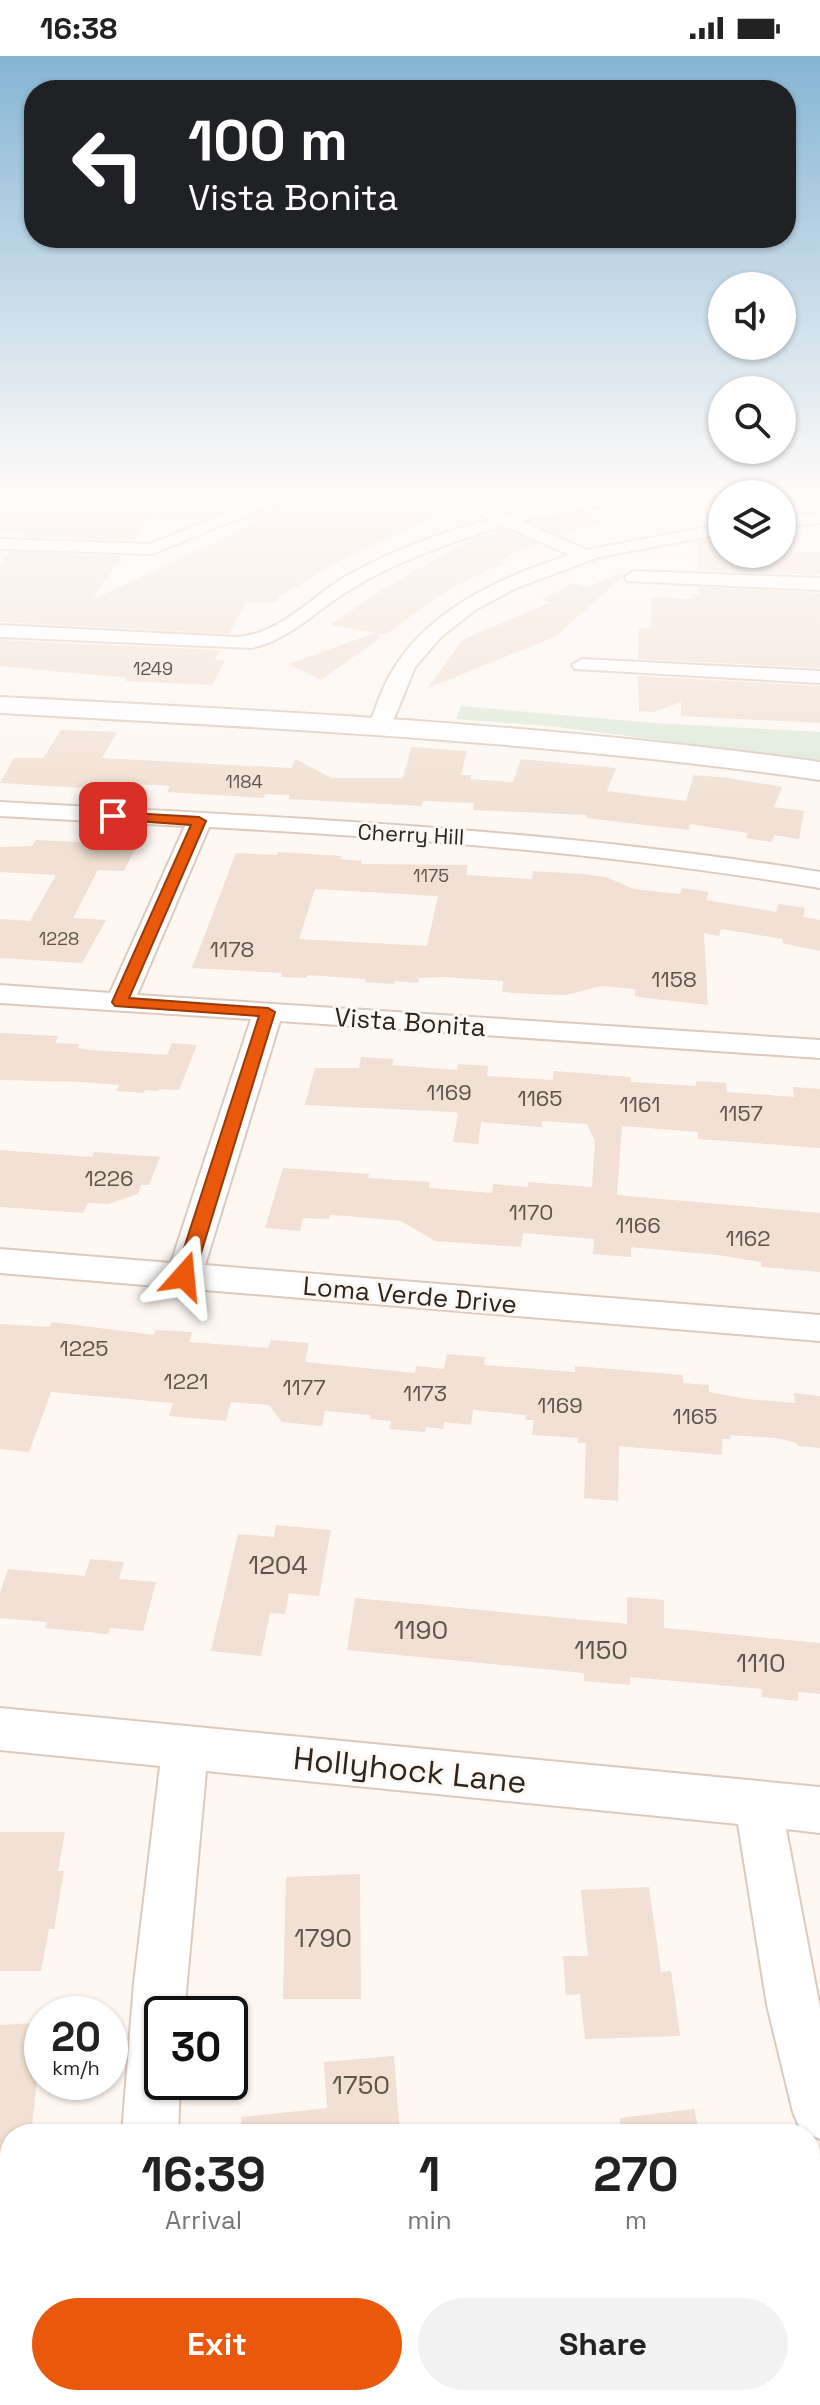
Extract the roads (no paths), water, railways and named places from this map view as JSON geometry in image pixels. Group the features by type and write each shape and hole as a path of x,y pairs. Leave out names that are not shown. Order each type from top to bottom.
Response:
{"main road":[{"path":"0,705 380,726 609,743 820,771"}],"street":[{"path":"0,631 237,643 264,641 282,632 319,603"},
{"path":"380,726 406,665 439,629 481,603"},
{"path":"582,665 820,677"},
{"name":"Cherry Hill","path":"0,809 533,842 657,855 820,880"},
{"path":"120,1002 199,821"},
{"name":"Vista Bonita","path":"0,994 820,1049"},
{"path":"184,1276 268,1012"},
{"name":"Loma Verde Drive","path":"0,1261 820,1328"},
{"name":"Hollyhock Lane","path":"0,1729 820,1810"},
{"path":"151,2124 160,1983 185,1748"},
{"path":"758,1804 793,2005 820,2112"}]}
